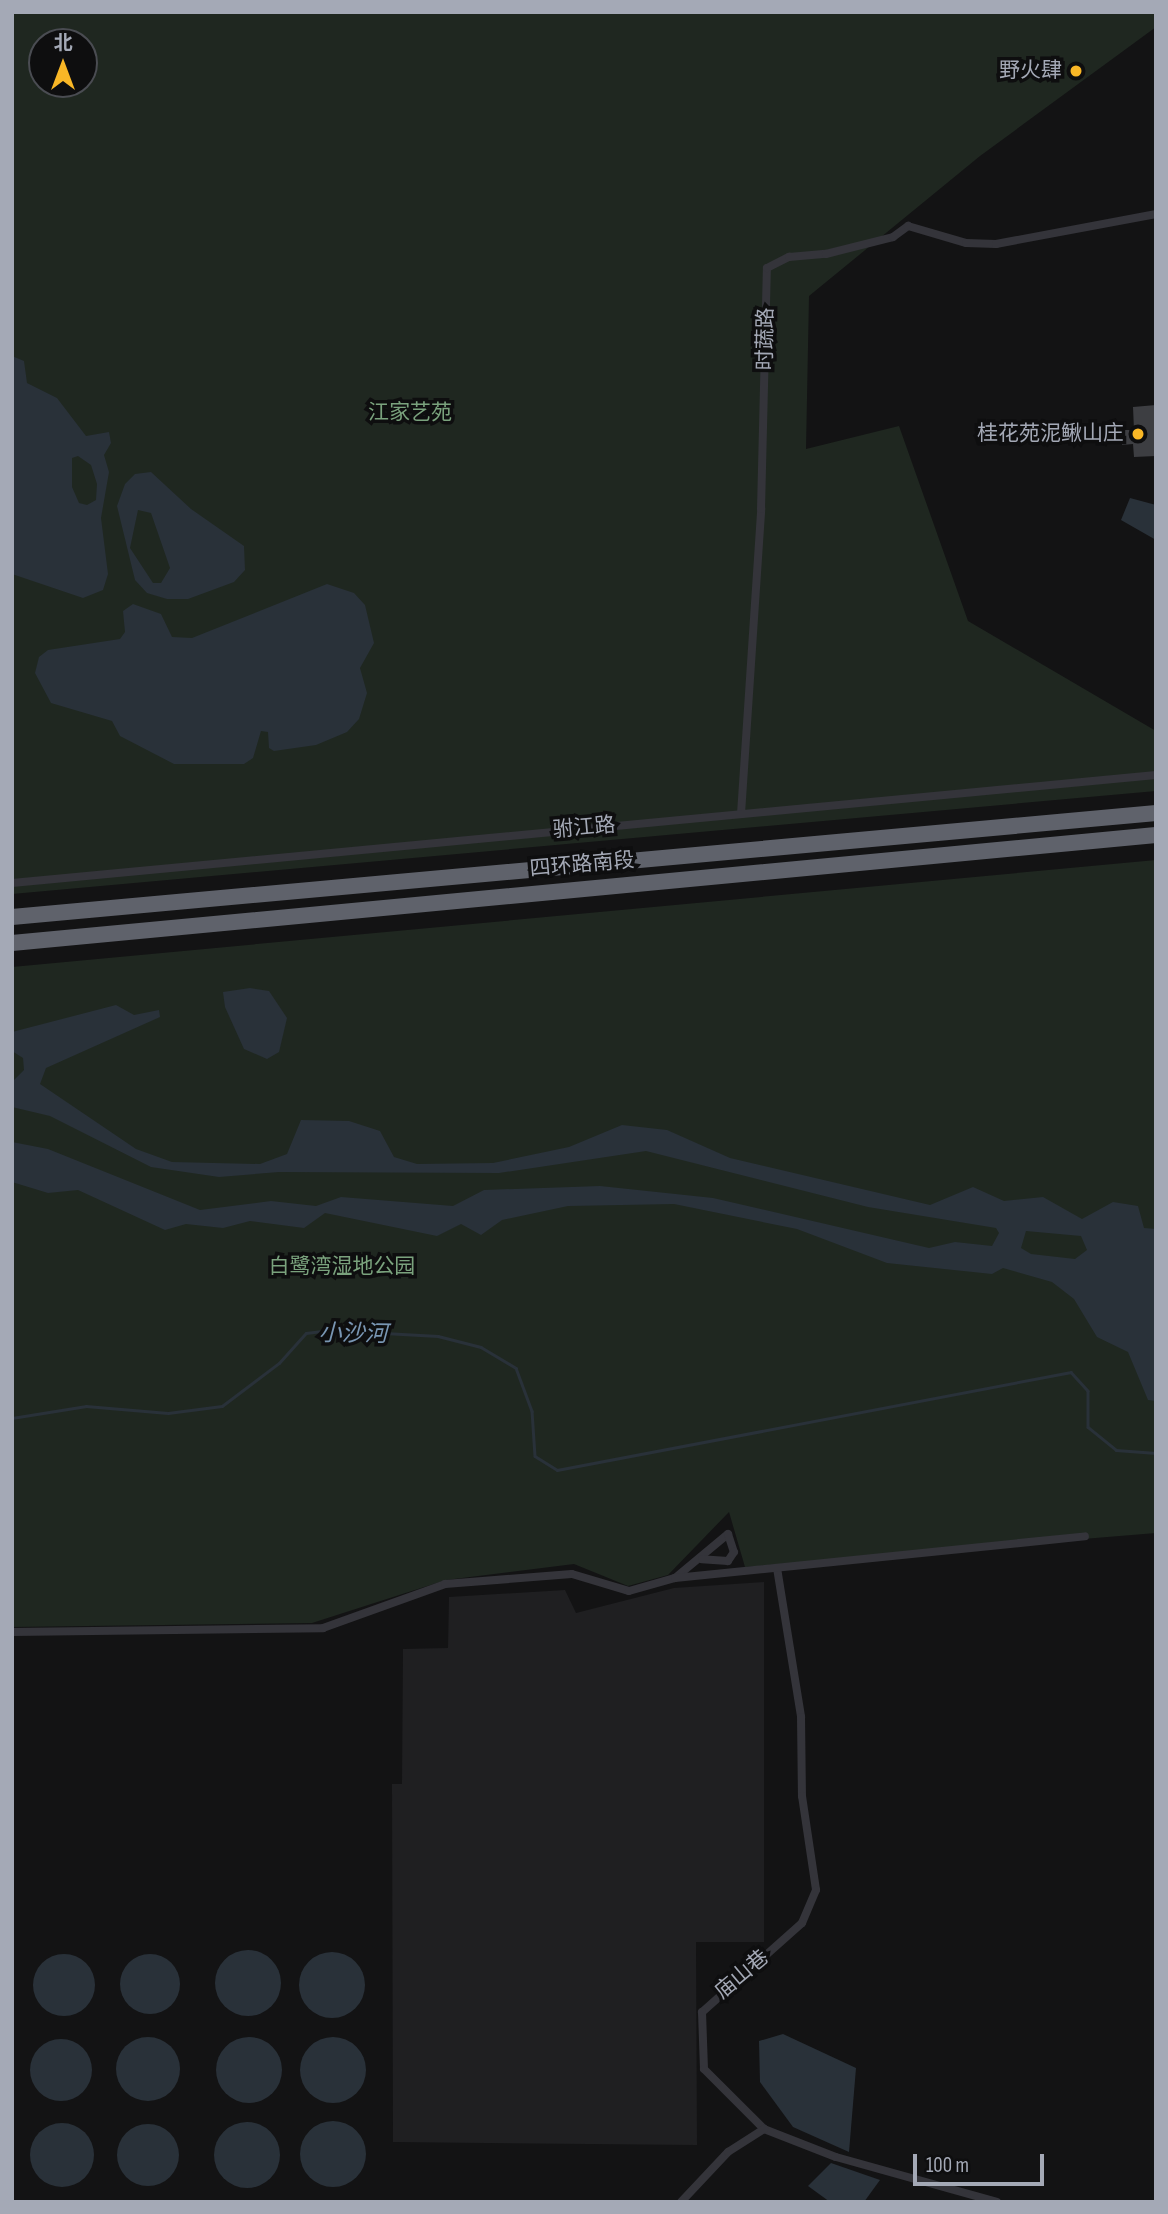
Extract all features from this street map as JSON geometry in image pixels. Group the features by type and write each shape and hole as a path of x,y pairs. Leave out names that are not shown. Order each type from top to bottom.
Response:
{"highway":[{"name":"四环路南段","path":"12,917 1156,813"},
{"name":"四环路南段","path":"12,943 1156,835"}],"street":[{"name":"时蔬路","path":"741,814 761,509 767,268 789,257 826,254 893,237 908,226 967,243 996,244 1156,214"},
{"name":"驸江路","path":"12,883 1156,775"},
{"path":"12,1632 323,1628 445,1584 572,1574 629,1591 675,1578 1085,1536"},
{"path":"675,1578 702,1559"},
{"name":"庙山巷","path":"777,1567 802,1717 802,1796 816,1890 802,1923 702,2012 700,2025 704,2069 764,2129 836,2157 997,2202"},
{"path":"681,2202 728,2152 764,2129"}],"shaded area":[{"path":"12,356 24,361 27,383 57,398 86,436 109,432 111,443 104,455 109,472 101,518 108,574 103,590 83,598 12,574","holes":["78,456 91,465 97,484 96,500 87,505 79,503 72,487 72,458"]},
{"path":"151,472 191,509 244,546 245,570 234,582 188,599 167,599 147,593 135,580 117,506 125,484 135,474","holes":["138,510 151,513 170,568 161,583 153,583 130,548"]},
{"path":"1130,498 1156,505 1156,540 1121,520"},
{"path":"327,584 354,593 365,605 374,643 360,668 367,693 359,719 347,732 316,745 274,751 269,748 268,732 261,731 253,758 244,764 174,764 120,736 112,721 51,703 35,673 39,657 48,650 120,639 125,632 123,611 133,604 161,614 172,637 192,638"},
{"path":"250,988 269,991 287,1018 279,1052 267,1059 244,1049 225,1007 223,992"},
{"path":"116,1005 134,1015 159,1010 160,1017 46,1068 40,1084 136,1149 172,1162 260,1164 287,1154 301,1120 349,1121 380,1131 394,1157 417,1164 493,1163 569,1147 622,1125 667,1130 730,1158 930,1205 973,1187 1004,1201 1043,1197 1082,1219 1113,1202 1138,1206 1144,1228 1156,1229 1156,1401 1148,1400 1128,1352 1097,1337 1074,1299 1052,1282 1003,1268 992,1274 887,1263 797,1229 674,1204 568,1206 502,1220 481,1235 461,1224 437,1236 325,1213 304,1228 250,1221 223,1228 186,1224 165,1230 78,1190 48,1193 12,1182 12,1142 48,1149 200,1210 271,1201 316,1206 341,1197 453,1206 484,1190 600,1186 713,1198 929,1248 955,1242 992,1246 999,1233 996,1228 868,1207 646,1151 499,1173 279,1172 219,1177 151,1167 50,1116 12,1107 12,1082 24,1070 23,1058 12,1051 12,1032","holes":["1026,1231 1081,1236 1087,1250 1075,1259 1031,1254 1021,1248"]},
{"path":"764,1582 764,1942 696,1942 697,2145 393,2142 392,1784 402,1784 403,1649 448,1648 449,1597 565,1590 576,1613 674,1588"},
{"path":"248,1950 261,1953 271,1960 278,1970 281,1983 278,1996 271,2006 261,2013 248,2016 235,2013 225,2006 218,1996 215,1983 218,1970 225,1960 235,1953"},
{"path":"332,1952 345,1955 355,1962 362,1972 365,1985 362,1998 355,2008 345,2015 332,2018 319,2015 309,2008 302,1998 299,1985 302,1972 309,1962 319,1955"},
{"path":"58,1954 70,1954 86,1963 93,1973 93,1997 86,2007 70,2016 58,2016 47,2011 38,2002 33,1991 33,1979 38,1968 47,1959"},
{"path":"150,1954 167,1959 175,1967 180,1984 175,2001 167,2009 150,2014 133,2009 125,2001 120,1984 125,1967 133,1959"},
{"path":"783,2034 856,2068 849,2152 793,2127 760,2082 759,2041"},
{"path":"148,2037 160,2039 171,2046 178,2057 178,2081 171,2092 160,2099 148,2101 136,2099 125,2092 118,2081 116,2069 118,2057 125,2046 136,2039"},
{"path":"249,2037 262,2040 272,2047 279,2057 282,2070 279,2083 272,2093 262,2100 249,2103 236,2100 226,2093 219,2083 216,2070 219,2057 226,2047 236,2040"},
{"path":"333,2037 346,2040 356,2047 363,2057 366,2070 363,2083 356,2093 346,2100 333,2103 320,2100 310,2093 303,2083 300,2070 303,2057 310,2047 320,2040"},
{"path":"61,2039 83,2048 92,2070 83,2092 61,2101 39,2092 30,2070 39,2048"},
{"path":"333,2121 346,2124 356,2131 363,2141 366,2154 363,2167 356,2177 346,2184 333,2187 320,2184 310,2177 303,2167 300,2154 303,2141 310,2131 320,2124"},
{"path":"247,2122 260,2125 270,2132 277,2142 280,2155 277,2168 270,2178 260,2185 247,2188 234,2185 224,2178 217,2168 214,2155 217,2142 224,2132 234,2125"},
{"path":"62,2123 80,2129 88,2137 94,2155 88,2173 80,2181 62,2187 44,2181 36,2173 30,2155 36,2137 44,2129"},
{"path":"142,2124 154,2124 170,2133 177,2143 177,2167 170,2177 154,2186 142,2186 131,2181 122,2172 117,2161 117,2149 122,2138 131,2129"},
{"path":"831,2163 880,2180 864,2202 830,2202 808,2186"}],"green space":[{"name":"江家艺苑","path":"12,12 1156,12 1156,27 980,156 809,296 806,449 899,426 968,621 1156,731 1156,791 12,894"},
{"name":"白鹭湾湿地公园","path":"1156,860 1156,1533 745,1567 729,1512 668,1575 628,1586 574,1564 446,1580 312,1623 12,1627 12,967"}],"building":[{"name":"桂花苑泥鳅山庄","path":"1156,405 1156,456 1134,457 1133,444 1122,445 1121,430 1134,430 1133,407"}],"waterway":[{"name":"小沙河","path":"12,1418 86,1406 168,1413 222,1406 279,1363 306,1333 330,1330 438,1336 481,1347 516,1368 532,1411 535,1456 557,1470 1071,1372 1088,1391 1088,1427 1116,1450 1156,1453"}],"place":[{"name":"野火肆","path":"1076,71"},
{"name":"桂花苑泥鳅山庄","path":"1138,434"}]}
